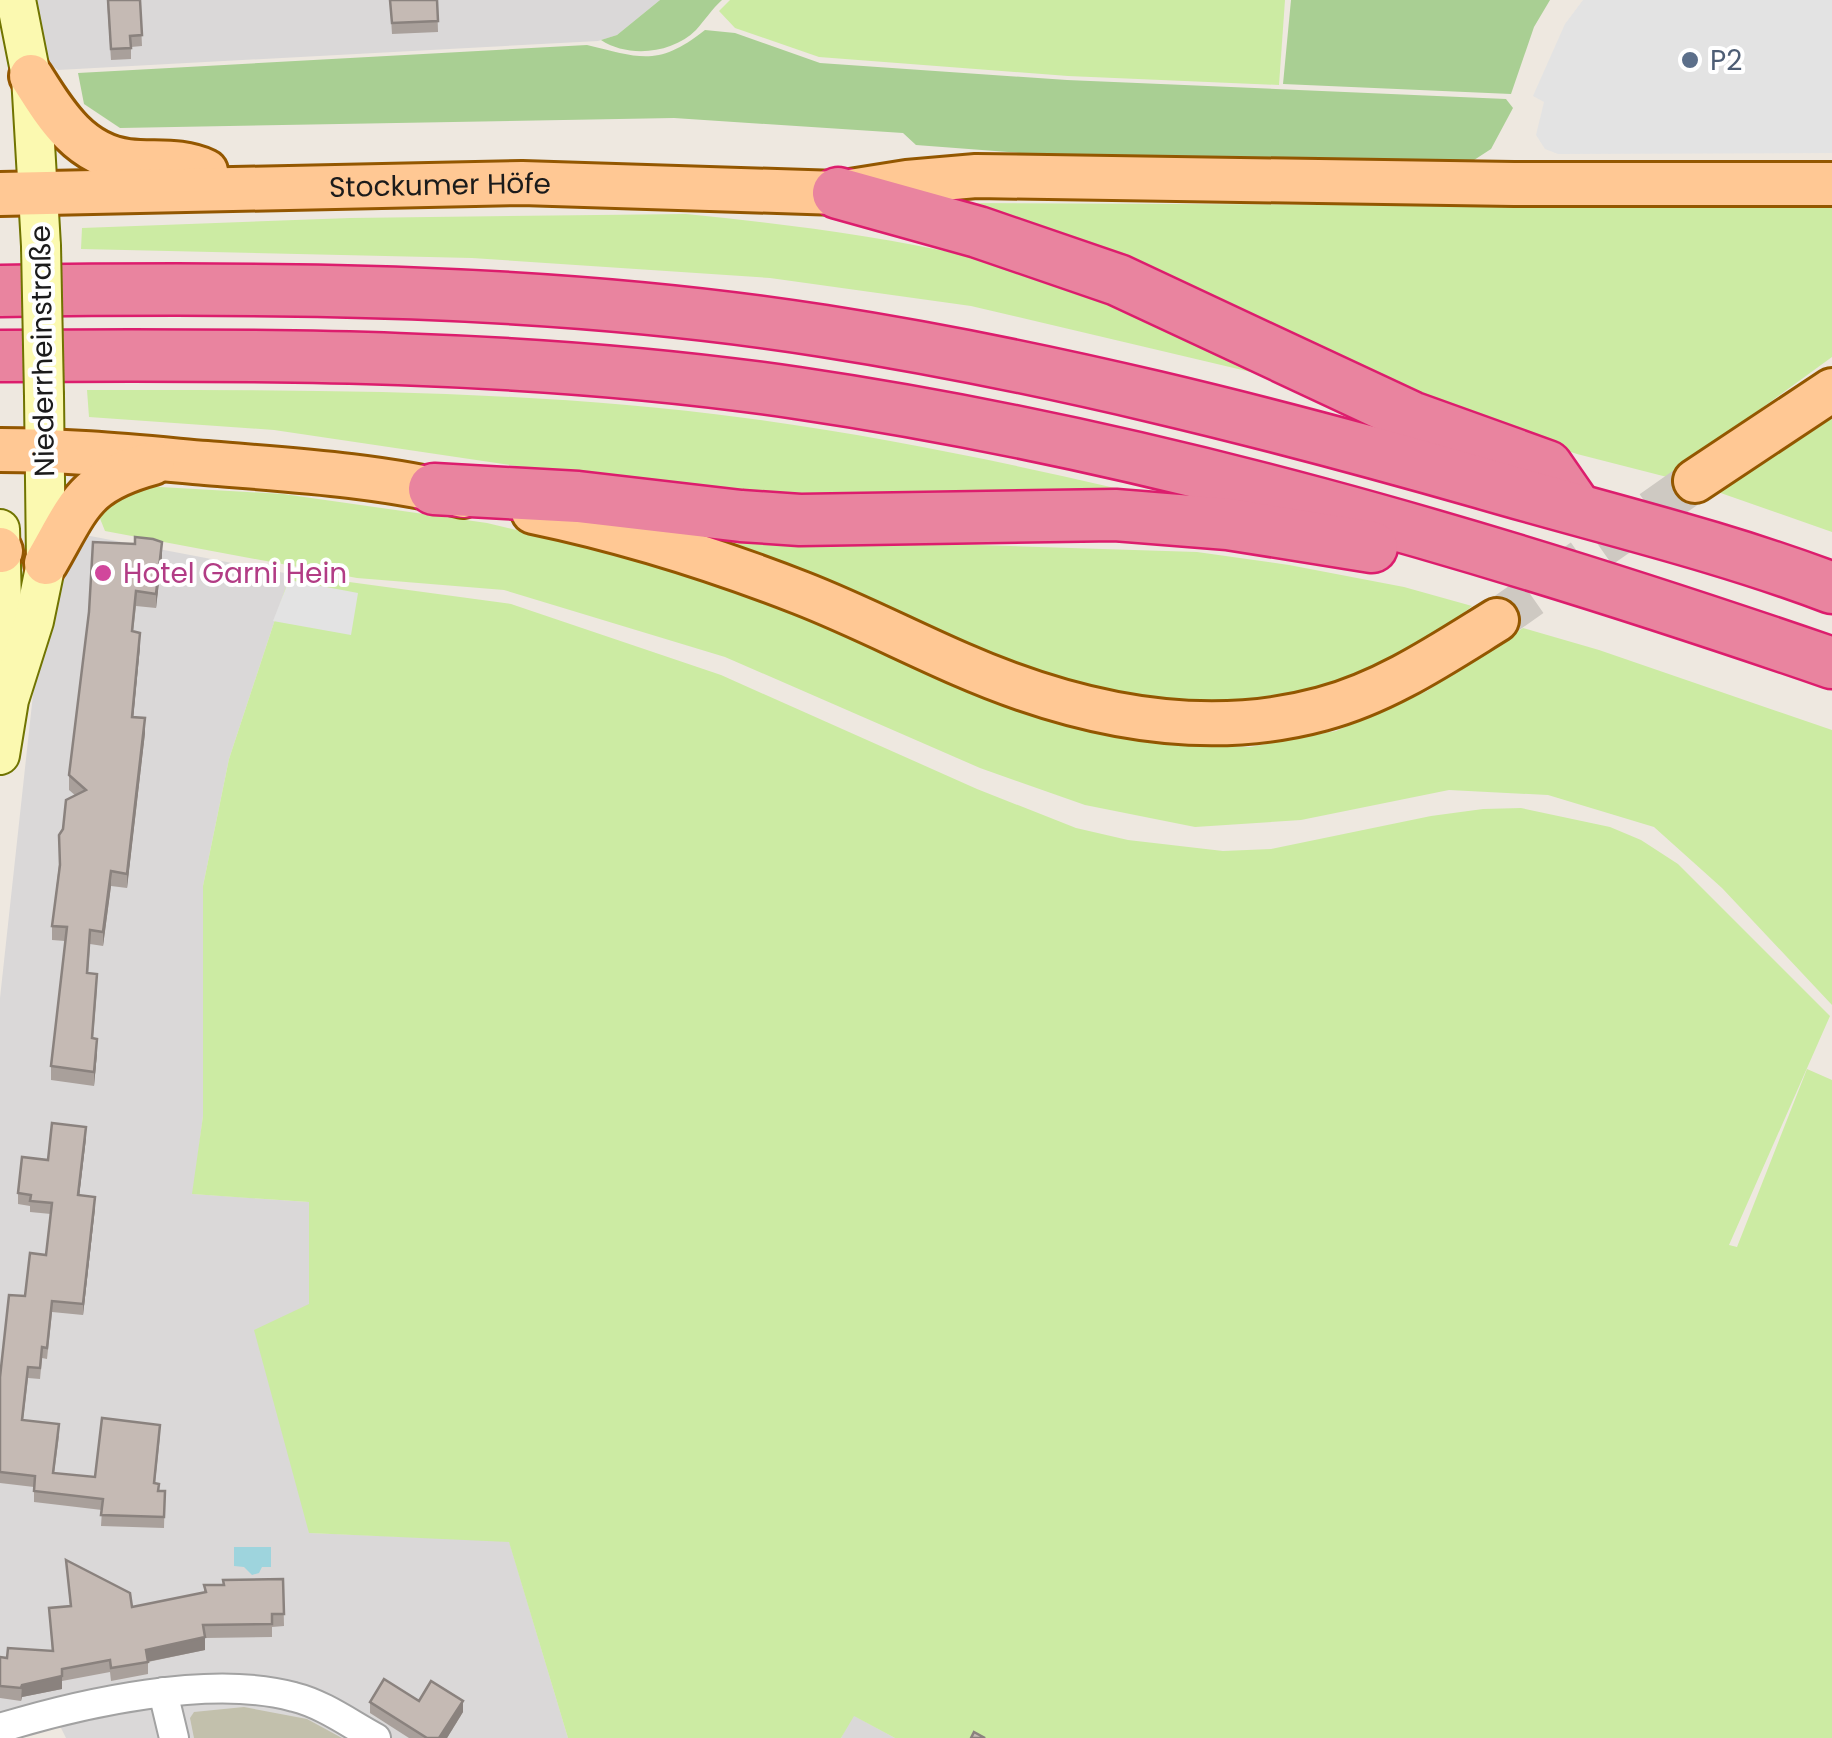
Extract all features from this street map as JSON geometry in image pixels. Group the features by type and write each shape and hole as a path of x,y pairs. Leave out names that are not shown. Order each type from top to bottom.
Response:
{"highway":[{"path":"838,194 978,232 1118,280 1411,417 1546,466 1577,510"},
{"path":"0,291 345,291 479,296 680,313 823,331 1185,402 1577,510 1832,588"},
{"path":"0,356 284,354 437,359 794,392 963,421 1248,485 1470,546 1703,618 1832,663"},
{"path":"434,488 578,497 800,520 1115,515 1228,524 1374,548 1494,584 1604,608 1703,618"}],"main road":[{"name":"Niederrheinstraße","path":"0,755 9,700 34,621 46,563 41,246 20,194 31,76 16,0"},
{"path":"31,76 70,132 96,151 127,161 187,162 247,190"},
{"name":"Stockumer Höfe","path":"20,194 522,183 838,194 976,176 1832,184"},
{"path":"1695,481 1832,390"},
{"path":"0,450 294,470 434,488 592,524 709,559 804,594 1023,690 1084,708 1142,719 1205,725 1322,709 1427,664 1497,620"},
{"path":"46,563 70,518 91,490 120,472 166,460"},
{"name":"Niederrheinstraße","path":"0,543 2,639 9,700"}],"street":[{"path":"0,1728 163,1692 234,1687 298,1697 376,1738"},
{"path":"163,1692 174,1738"}],"shaded area":[{"path":"27,0 660,0 617,35 598,41 58,70 45,61"},
{"name":"P2","path":"1583,0 1832,0 1832,153 1558,154 1545,149 1536,135 1544,102 1533,96 1565,24"},
{"path":"69,532 290,574 229,759 203,886 203,1116 193,1194 309,1202 309,1533 509,1541 568,1738 66,1738 49,1704 0,1715 0,998 36,667"},
{"name":"Hotel Garni Hein","path":"289,580 358,593 351,635 273,621"},
{"path":"244,1707 307,1719 342,1738 194,1738 190,1718 194,1712"},
{"path":"853,1715 895,1738 841,1738"}],"green space":[{"path":"660,0 722,0 696,30 663,48 637,51 601,40 617,35"},
{"path":"730,0 1285,0 1279,85 1068,76 819,57 735,28 719,11"},
{"path":"1291,0 1550,0 1534,27 1511,94 1283,84"},
{"path":"705,30 735,33 820,63 1067,80 1506,99 1513,108 1491,149 1471,162 1099,159 916,145 903,133 674,118 120,128 84,104 78,73 587,45 649,56 674,50"},
{"path":"961,203 1832,207 1832,357 1667,477 1577,454 1437,408 1067,235"},
{"path":"686,214 912,244 1023,270 1150,313 1281,379 971,306 770,278 472,258 81,249 82,228 350,218"},
{"path":"87,390 417,393 663,408 922,447 1213,511 733,498 274,430 89,417"},
{"path":"1832,411 1832,532 1715,491"},
{"path":"125,485 283,494 487,523 656,563 809,617 1019,712 1169,744 1250,747 1336,731 1427,691 1523,628 1599,650 1832,730 1832,1005 1722,888 1654,827 1548,795 1449,790 1301,820 1195,827 1085,805 980,768 725,657 504,590 357,578 105,531 99,516"},
{"path":"665,527 822,540 1197,552 1404,587 1472,606 1439,633 1355,679 1259,700 1193,708 1094,693 979,653"},
{"path":"290,574 511,604 721,675 977,789 1076,828 1128,840 1223,851 1271,849 1431,816 1521,808 1610,827 1641,840 1678,864 1830,1016 1729,1245 1737,1247 1807,1069 1832,1080 1832,1738 895,1738 854,1716 841,1738 568,1738 509,1542 309,1533 254,1330 309,1304 309,1202 192,1194 203,1116 203,886 229,759"}],"water":[{"path":"234,1547 271,1547 271,1567 262,1567 252,1575 244,1567 234,1566"}],"building":[{"path":"108,0 140,0 142,35 130,36 131,48 111,49"},
{"path":"390,0 437,0 438,21 392,23"},
{"path":"135,537 162,542 156,594 136,591 132,631 140,633 132,717 145,718 127,874 111,871 103,932 90,930 87,973 97,974 92,1038 97,1039 94,1072 51,1066 67,927 52,926 60,865 59,835 66,800 86,790 69,775 89,612 93,542 135,544"},
{"path":"52,1123 86,1127 78,1195 95,1197 83,1304 52,1301 47,1348 42,1347 40,1368 28,1367 22,1420 59,1424 53,1473 95,1477 102,1418 160,1425 154,1483 159,1484 158,1491 165,1491 164,1517 101,1515 103,1499 34,1491 35,1476 0,1472 0,1377 9,1295 25,1296 30,1253 46,1255 52,1203 30,1201 31,1195 18,1193 22,1157 48,1160"},
{"path":"66,1560 130,1593 132,1607 206,1592 204,1585 224,1585 223,1580 283,1579 284,1614 272,1614 272,1624 203,1625 205,1637 146,1650 148,1662 111,1668 110,1660 62,1669 62,1676 21,1688 0,1686 0,1657 7,1658 8,1648 53,1651 49,1608 71,1606"},
{"path":"384,1679 419,1701 431,1681 463,1701 439,1738 427,1738 370,1702"}],"tunnel":[{"path":"1497,620 1695,481"}],"place":[{"name":"P2","path":"1690,60"},
{"name":"Hotel Garni Hein","path":"103,573"}]}
